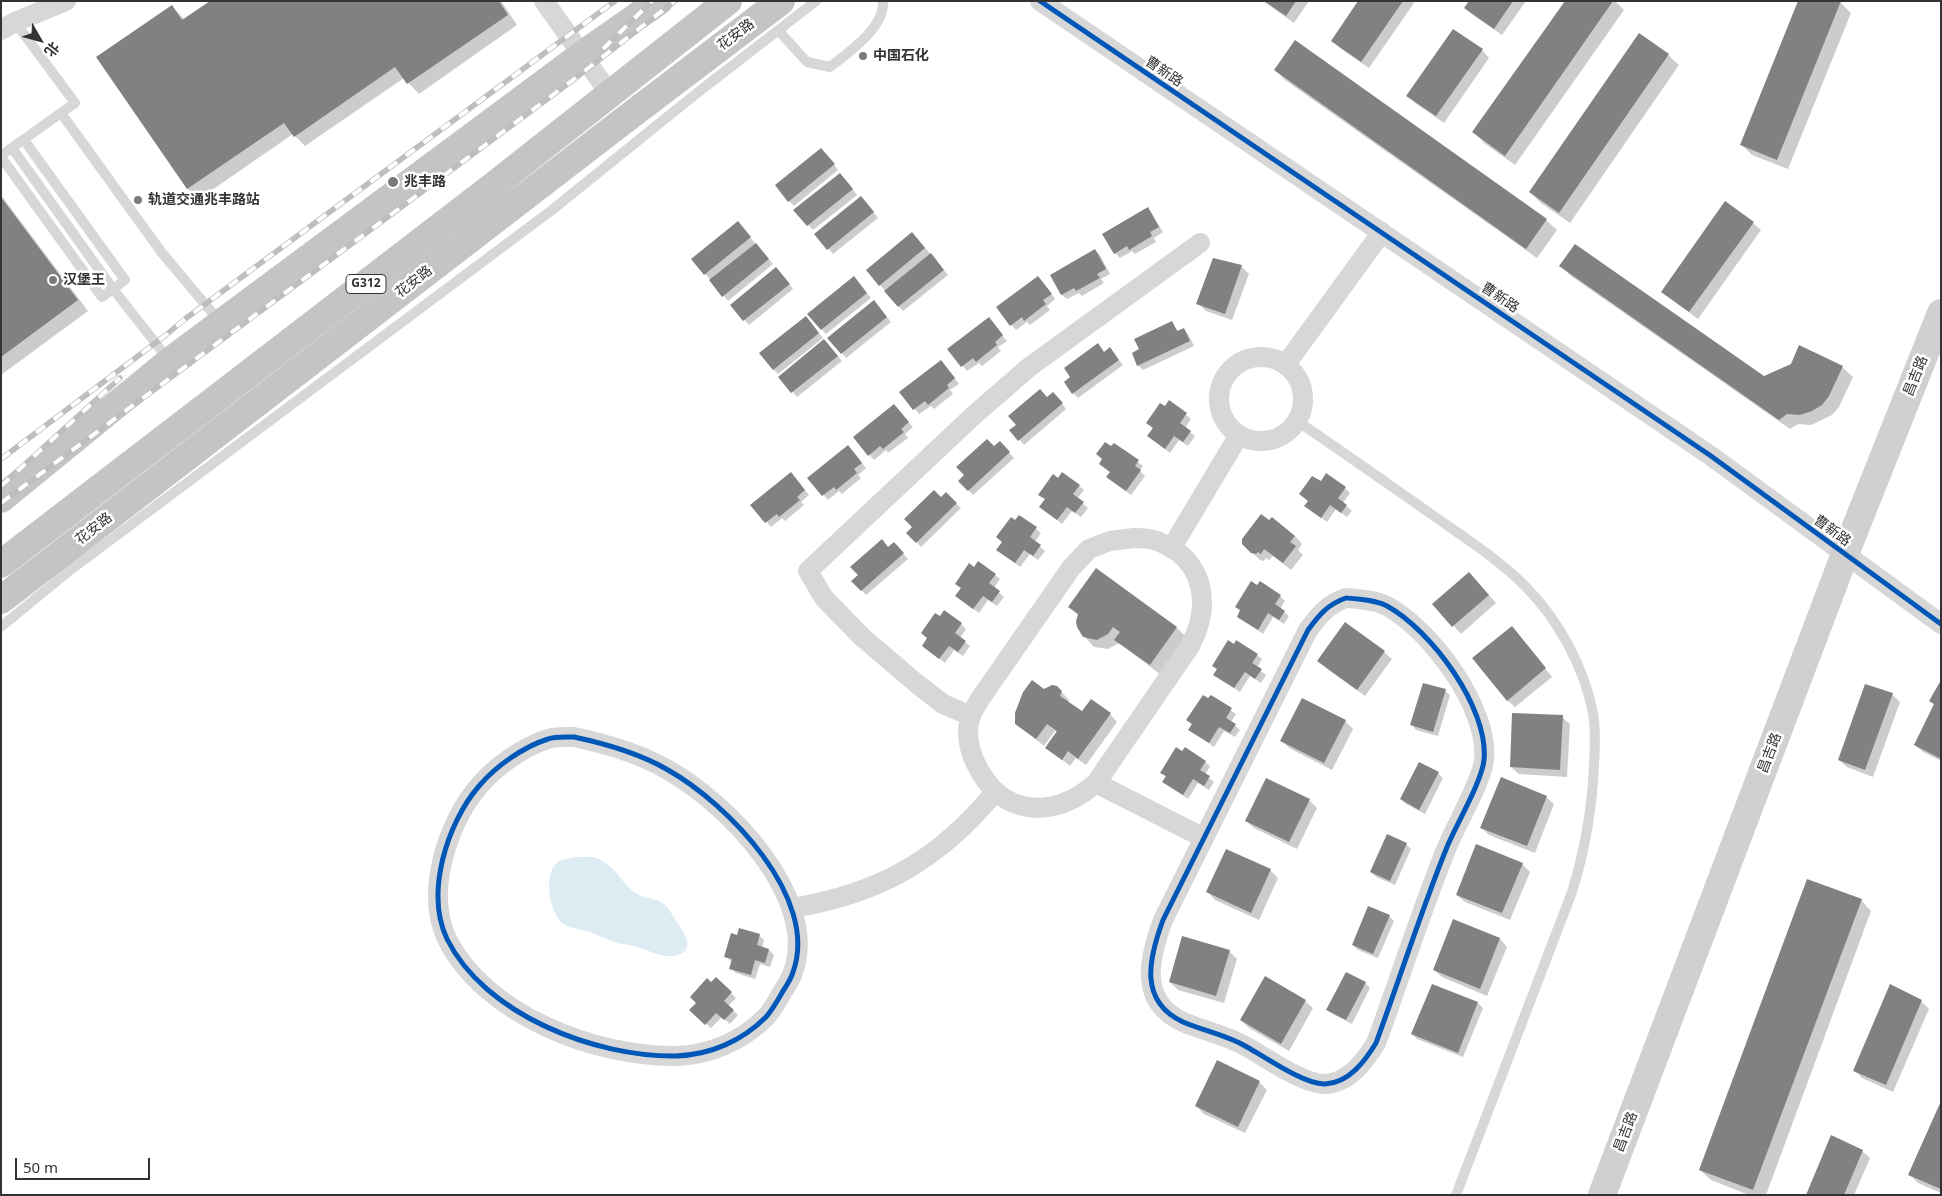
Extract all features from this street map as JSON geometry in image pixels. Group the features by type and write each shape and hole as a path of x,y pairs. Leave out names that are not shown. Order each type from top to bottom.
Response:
{"highway":[{"path":"1,499 170,360 582,54 659,1"},
{"name":"花安路","path":"1,564 462,210 728,1"},
{"name":"花安路","path":"1,600 781,1"}],"street":[{"path":"8,26 66,1"},
{"path":"544,1 607,90"},
{"name":"曹新路","path":"1040,1 1711,456 1941,624"},
{"path":"1286,364 1382,232"},
{"path":"971,716 943,704 862,637 824,598 808,571 973,416 1028,368 1200,243"},
{"name":"昌吉路","path":"1602,1195 1845,554 1941,313"},
{"path":"1268,357 1286,364 1297,376 1303,390 1303,406 1297,421 1286,433 1271,440 1254,441 1239,435 1225,422 1218,403 1221,384 1232,368 1248,358 1268,357"},
{"path":"1172,547 1239,435"},
{"path":"1134,538 1155,540 1172,547 1194,570 1202,589 1203,610 1199,630 1190,646 1096,782 1077,798 1051,807 1030,808 1012,803 995,792 981,775 971,754 968,734 971,716 980,699 1071,568 1089,549 1110,541 1134,538"},
{"path":"1346,598 1363,599 1385,606 1420,631 1438,651 1454,673 1478,721 1482,734 1484,762 1446,850 1376,1043 1366,1059 1349,1076 1336,1082 1324,1084 1309,1082 1243,1044 1165,1012 1157,1000 1151,983 1154,944 1163,920 1204,838 1308,630 1320,613 1333,602 1346,598"},
{"path":"574,737 627,750 668,770 696,788 724,812 750,840 777,876 792,908 797,942 793,972 772,1010 753,1029 734,1041 711,1050 680,1056 655,1056 606,1047 568,1035 522,1014 490,993 462,963 446,937 439,912 439,881 444,851 458,819 478,786 503,764 530,746 551,738 574,737"},
{"path":"1096,782 1204,838"},
{"path":"792,908 844,897 891,878 910,868 938,850 961,829 995,792"}],"lane":[{"path":"1,627 84,559 552,210 697,93 816,1"},
{"path":"778,30 807,62 830,68 862,42 878,20 883,1"},
{"path":"8,26 75,103 1,156 102,297 125,280 24,140"},
{"path":"61,113 162,253 221,322"},
{"path":"12,148 113,288 170,360"},
{"path":"1297,421 1453,529 1497,562 1526,587 1556,625 1570,648 1583,678 1593,714 1595,752 1592,803 1582,861 1572,892 1456,1195"}],"shaded area":[{"path":"594,857 613,869 630,889 661,902 669,909 685,935 687,941 686,950 681,954 673,956 662,955 614,942 590,932 567,926 561,922 553,909 549,890 549,881 554,866 568,858"}],"building":[{"path":"210,1 499,1 508,15 407,84 395,67 294,137 284,123 187,189 96,57 172,5 182,20"},
{"path":"1264,1 1296,1 1286,16"},
{"path":"1358,1 1403,1 1361,62 1331,41"},
{"path":"1469,1 1513,1 1494,29 1464,8"},
{"path":"1565,1 1613,1 1505,156 1472,132"},
{"path":"1798,1 1841,1 1777,160 1740,145"},
{"path":"1453,29 1483,49 1436,116 1406,96"},
{"path":"1639,33 1669,54 1559,213 1529,192"},
{"path":"1295,40 1547,219 1526,249 1274,70"},
{"path":"821,148 835,164 788,202 775,185"},
{"path":"840,173 853,189 807,226 793,210"},
{"path":"861,196 874,212 827,250 814,234"},
{"path":"1,197 78,300 1,357"},
{"path":"1725,201 1754,222 1689,312 1661,292"},
{"path":"1148,207 1159,227 1150,232 1152,236 1129,250 1127,246 1114,254 1102,234"},
{"path":"738,221 751,237 704,275 691,259"},
{"path":"912,232 925,248 879,286 866,270"},
{"path":"756,243 769,259 722,297 709,280"},
{"path":"1575,244 1764,376 1791,364 1799,345 1843,366 1829,396 1822,405 1812,411 1800,415 1787,414 1779,420 1559,266"},
{"path":"1095,249 1106,269 1097,274 1100,278 1076,291 1074,288 1061,295 1050,275"},
{"path":"931,253 944,270 898,307 884,291"},
{"path":"1213,258 1242,265 1225,314 1196,304"},
{"path":"776,267 790,284 743,321 730,305"},
{"path":"854,276 867,293 821,330 807,314"},
{"path":"1038,276 1052,294 1043,300 1046,304 1024,321 1022,317 1010,326 996,307"},
{"path":"874,300 887,317 841,354 827,338"},
{"path":"806,316 819,333 773,370 759,353"},
{"path":"989,317 1003,335 995,342 997,345 976,362 973,358 961,367 947,349"},
{"path":"1172,321 1177,331 1184,328 1190,341 1137,366 1132,353 1139,349 1134,339"},
{"path":"824,339 838,356 791,393 778,377"},
{"path":"1098,343 1104,352 1110,347 1119,360 1072,394 1064,382 1070,377 1064,368"},
{"path":"941,360 955,378 947,385 949,388 928,405 925,401 913,410 899,392"},
{"path":"1040,389 1047,397 1053,392 1063,403 1018,441 1009,430 1016,425 1008,416"},
{"path":"1169,400 1187,413 1180,423 1191,431 1183,442 1174,436 1165,449 1147,436 1153,428 1146,423 1160,403 1165,406"},
{"path":"894,404 909,422 901,429 904,432 883,449 880,446 868,456 853,437"},
{"path":"987,439 994,446 1000,441 1010,452 968,491 958,481 964,475 956,467"},
{"path":"1105,442 1111,446 1114,443 1139,460 1135,466 1141,470 1126,491 1106,477 1110,472 1099,464 1102,459 1096,454"},
{"path":"848,445 862,463 854,469 857,473 836,490 834,487 822,496 807,478"},
{"path":"791,472 805,490 797,497 800,500 779,517 777,514 765,523 750,505"},
{"path":"1062,472 1080,485 1073,494 1084,502 1075,513 1067,507 1057,520 1039,507 1045,499 1038,495 1053,474 1058,478"},
{"path":"1326,473 1346,487 1338,498 1347,505 1341,513 1330,505 1321,518 1304,506 1308,501 1299,494 1312,476 1321,481"},
{"path":"934,490 941,497 946,492 957,503 916,543 906,533 912,527 904,519"},
{"path":"1261,514 1269,520 1272,517 1295,536 1290,542 1296,546 1283,563 1264,549 1261,554 1258,552 1256,554 1251,553 1242,544 1242,539"},
{"path":"1019,515 1037,527 1030,537 1041,545 1033,556 1024,550 1015,563 996,550 1002,542 996,537 1011,517 1015,520"},
{"path":"882,539 888,547 894,542 904,553 861,591 851,581 858,575 850,567"},
{"path":"978,561 996,574 989,583 1000,591 992,602 983,596 973,609 955,596 961,588 955,584 969,563 974,567"},
{"path":"1096,568 1177,627 1150,665 1114,640 1120,632 1113,627 1108,634 1097,640 1083,637 1077,627 1078,614 1068,607"},
{"path":"1469,572 1489,595 1452,627 1432,604"},
{"path":"1251,581 1257,585 1260,581 1281,595 1275,604 1285,611 1279,620 1268,613 1258,630 1237,617 1240,610 1235,607"},
{"path":"944,610 962,623 955,633 966,641 958,652 949,646 939,659 922,646 927,638 921,633 935,613 940,616"},
{"path":"1345,622 1385,651 1357,690 1317,661"},
{"path":"1512,626 1546,668 1507,701 1472,658"},
{"path":"1228,640 1234,644 1236,640 1258,654 1252,663 1262,669 1255,679 1245,672 1234,688 1213,675 1217,669 1212,666"},
{"path":"1032,680 1044,689 1052,685 1057,686 1062,691 1060,696 1082,711 1091,699 1111,713 1078,759 1068,751 1062,760 1045,748 1057,731 1047,724 1036,739 1015,724 1015,713 1023,692"},
{"path":"1941,680 1941,759 1914,745 1934,704 1929,701"},
{"path":"1423,683 1446,689 1433,732 1410,725"},
{"path":"1865,684 1893,693 1865,770 1838,760"},
{"path":"1203,695 1208,698 1211,695 1232,708 1226,718 1236,724 1230,733 1219,727 1209,743 1188,730 1192,724 1186,720"},
{"path":"1302,698 1346,720 1324,763 1280,741"},
{"path":"1512,713 1563,715 1560,770 1510,767"},
{"path":"1176,747 1182,751 1185,747 1206,761 1200,770 1210,776 1204,786 1193,779 1183,795 1162,782 1166,776 1160,773"},
{"path":"1419,762 1439,772 1419,810 1400,799"},
{"path":"1501,777 1547,796 1527,846 1480,828"},
{"path":"1266,778 1310,799 1289,842 1245,821"},
{"path":"1387,834 1407,843 1390,881 1370,872"},
{"path":"1476,844 1523,863 1502,913 1456,895"},
{"path":"1226,849 1271,869 1251,913 1206,892"},
{"path":"1807,879 1862,899 1753,1190 1699,1170"},
{"path":"1368,906 1390,915 1373,954 1352,945"},
{"path":"1453,919 1500,938 1480,989 1433,970"},
{"path":"739,928 760,934 757,945 769,949 765,963 755,960 751,975 729,969 732,959 724,957 731,933 737,935"},
{"path":"1182,936 1230,950 1216,996 1169,982"},
{"path":"1346,972 1366,982 1346,1020 1326,1010"},
{"path":"1265,976 1306,1000 1281,1044 1240,1020"},
{"path":"716,977 732,992 724,1001 734,1010 724,1020 716,1013 705,1025 689,1010 696,1003 690,997 707,978 711,982"},
{"path":"1432,984 1478,1002 1458,1053 1411,1034"},
{"path":"1890,984 1922,1000 1886,1085 1853,1071"},
{"path":"1217,1060 1260,1081 1238,1127 1195,1106"},
{"path":"1941,1101 1941,1189 1908,1175"},
{"path":"1831,1135 1863,1150 1844,1195 1806,1195"}],"railway":[{"path":"1,459 185,319 615,1"},
{"path":"603,49 652,1"},
{"path":"1,503 569,83 675,1"},
{"path":"1,486 120,378"}],"cycle path":[{"path":"1040,1 1711,456 1941,624"},
{"path":"1346,598 1362,599 1387,606 1404,617 1438,652 1454,672 1477,717 1483,739 1484,760 1474,791 1437,871 1376,1043 1367,1057 1349,1075 1342,1080 1325,1084 1307,1080 1285,1070 1239,1043 1183,1022 1169,1013 1159,1003 1153,991 1151,963 1163,920 1308,630 1324,611 1334,603 1346,598"},
{"path":"574,737 634,754 657,764 691,785 716,805 741,829 763,856 781,884 793,914 798,943 793,972 766,1017 757,1026 736,1040 713,1050 676,1056 611,1049 578,1039 545,1026 515,1010 487,989 464,966 447,939 441,921 438,901 439,880 449,839 457,819 468,801 493,771 520,752 551,738 574,737"}],"place":[{"name":"中国石化","path":"863,56"},
{"name":"兆丰路","path":"393,182"},
{"name":"轨道交通兆丰路站","path":"138,200"},
{"name":"汉堡王","path":"53,280"}]}
